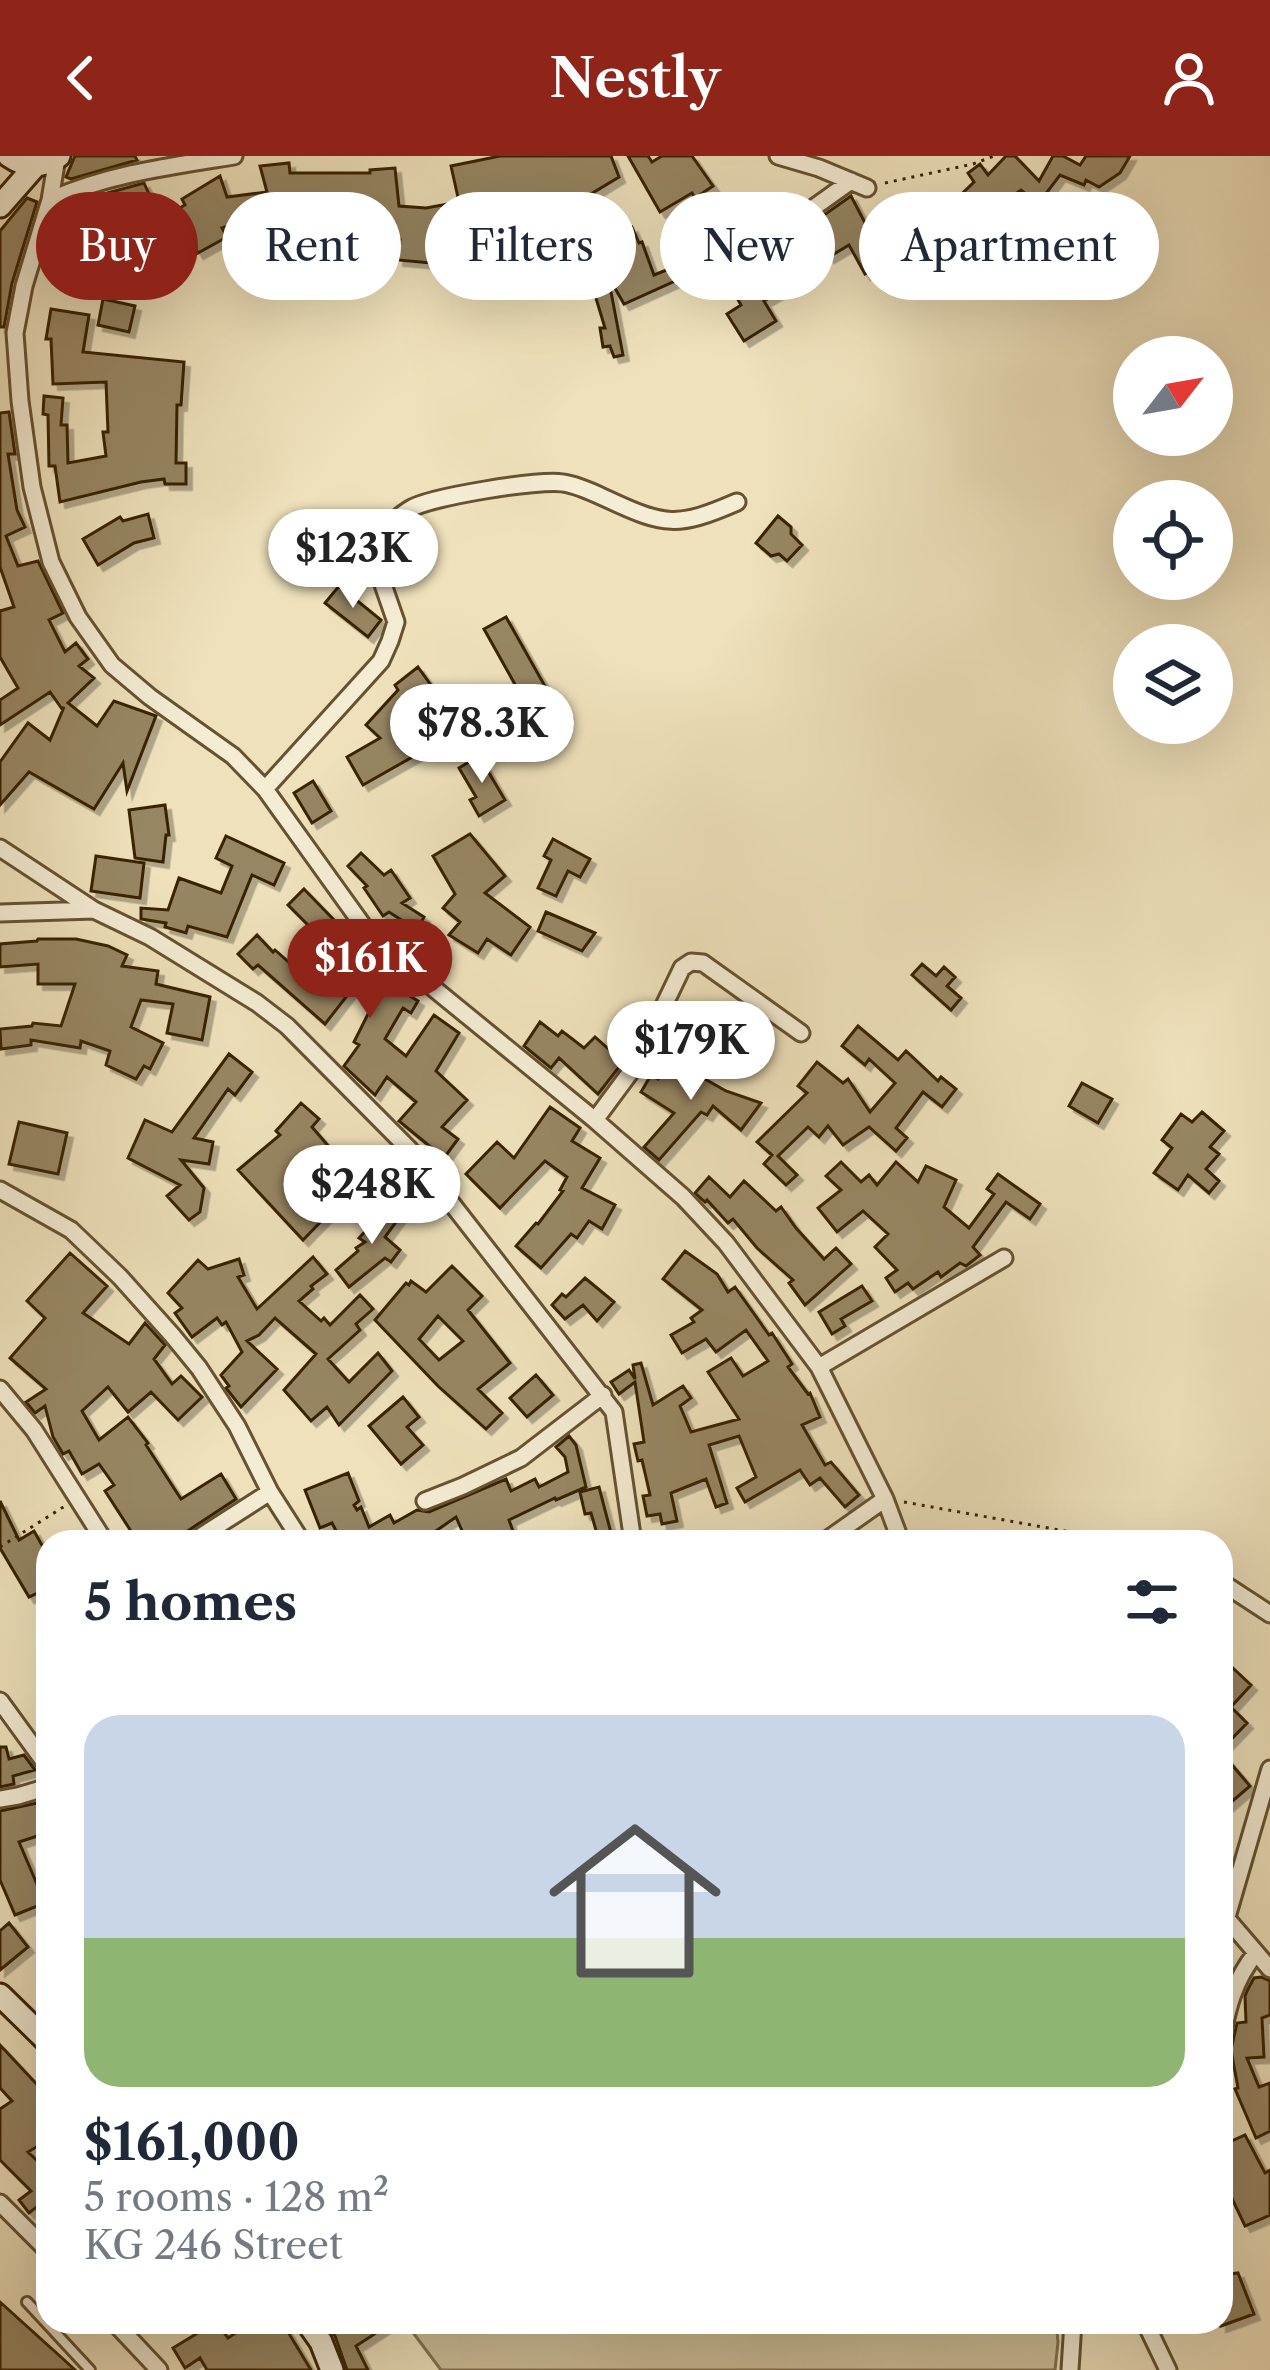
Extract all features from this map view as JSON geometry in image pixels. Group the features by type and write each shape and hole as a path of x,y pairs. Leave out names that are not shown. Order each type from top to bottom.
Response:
{"street":[{"path":"67,192 149,169 234,156"},
{"path":"778,156 859,184"},
{"path":"0,186 11,158 50,160"},
{"path":"50,160 50,192"},
{"path":"0,206 50,160"},
{"path":"835,199 859,184"},
{"path":"36,246 15,333 20,401 32,487 52,562 78,617 112,664 233,756 265,789 372,938 595,1120 726,1243 818,1367 897,1530"},
{"path":"265,789 381,661 396,622 370,547 410,509 430,499 562,483 653,520 697,520 737,502"},
{"path":"0,848 94,910 150,937 257,1003 287,1026 410,1150 614,1412 631,1530"},
{"path":"0,914 94,910"},
{"path":"595,1120 635,1066 682,968 691,962 703,963 801,1033"},
{"path":"0,1190 71,1231 172,1335 237,1426 294,1530"},
{"path":"818,1367 1004,1258"},
{"path":"0,1389 34,1430 97,1530"},
{"path":"425,1501 521,1458 603,1395"},
{"path":"211,1530 270,1492"},
{"path":"841,1530 885,1499"},
{"path":"1233,1590 1270,1613"},
{"path":"0,1701 36,1750"},
{"path":"1233,1886 1270,1769"},
{"path":"0,1798 36,1791"},
{"path":"1233,1925 1270,1969"},
{"path":"1233,1991 1256,1953"},
{"path":"0,1995 36,2030"},
{"path":"0,2203 36,2239"},
{"path":"125,2334 159,2370"},
{"path":"315,2334 332,2370"},
{"path":"1070,2370 1072,2334"},
{"path":"1151,2334 1168,2370"}],"lane":[{"path":"27,2302 36,2312"},
{"path":"57,2334 90,2370"}],"path":[{"path":"859,184 994,156"},
{"path":"0,1547 77,1499"},
{"path":"885,1499 1060,1530"}],"shaded area":[{"path":"414,2334 1057,2334 1058,2342 1055,2370 441,2370"}],"building":[{"path":"75,156 135,156 137,160 71,179 66,177"},
{"path":"500,156 611,156 619,177 594,192 457,192 451,166"},
{"path":"628,156 648,156 652,162 662,156 692,156 713,186 704,192 660,192 660,212"},
{"path":"1006,156 1015,156 1039,181 1053,156 1080,165 1086,156 1130,156 1120,173 1099,187 1060,175 1047,192 964,192 974,182 968,173 980,164 988,175"},
{"path":"289,163 290,173 370,173 395,168 398,192 267,192 260,166"},
{"path":"220,176 225,192 222,240 198,253 198,192 194,192"},
{"path":"144,183 148,192 111,192"},
{"path":"851,196 859,211 859,263 849,245 835,253 835,207"},
{"path":"27,198 36,202 4,327 0,327 0,231"},
{"path":"401,206 425,208 425,262 401,260"},
{"path":"636,236 654,275 660,273 660,288 636,299"},
{"path":"103,300 135,306 129,332 98,325"},
{"path":"597,300 613,300 623,355 614,357 610,346 603,347 600,328 605,328"},
{"path":"738,300 766,300 776,321 744,341 727,314 741,305"},
{"path":"51,309 89,315 83,352 184,362 176,463 186,463 186,484 165,484 164,479 141,482 60,502 55,466 49,466 44,396 63,398 61,425 67,425 68,463 106,456 106,382 53,384 51,339 46,339"},
{"path":"9,412 15,454 8,454 17,510 25,527 6,536 18,566 38,561 63,613 49,620 65,652 76,643 88,659 79,666 94,678 68,703 97,726 114,701 156,716 127,791 123,763 94,809 29,772 0,805 0,762 28,723 50,740 64,707 50,692 0,725 0,700 18,688 0,657 0,611 14,607 0,567 0,413"},
{"path":"148,514 154,538 134,543 98,565 83,539 120,517 123,521"},
{"path":"778,516 802,545 787,561 779,554 771,556 756,543"},
{"path":"339,586 381,620 368,637 325,603"},
{"path":"506,617 558,709 567,713 566,720 522,749 512,736 536,722 484,629"},
{"path":"418,667 438,695 404,721 423,751 363,785 347,757 380,738 366,725 398,690 395,685"},
{"path":"504,710 513,725 477,747 467,733"},
{"path":"479,756 505,800 479,816 470,800 476,797 459,768"},
{"path":"313,781 331,811 312,823 294,793"},
{"path":"165,805 169,835 163,862 135,858 129,810"},
{"path":"470,834 505,876 485,893 530,927 511,955 487,939 478,953 449,935 460,922 443,908 455,894 433,856"},
{"path":"226,836 284,863 274,885 252,875 227,937 188,926 186,933 165,927 166,923 141,919 141,908 168,910 179,878 221,893 232,866 216,858"},
{"path":"553,839 590,859 580,877 568,871 556,896 538,888 551,860 544,856"},
{"path":"361,853 384,875 391,870 410,898 402,903 424,917 417,930 389,912 383,916 367,886 348,866"},
{"path":"96,856 144,863 140,898 91,891"},
{"path":"304,889 369,956 372,953 382,962 377,968 418,1001 411,1013 403,1008 385,1039 406,1056 434,1015 459,1033 436,1071 467,1100 442,1127 458,1139 444,1158 399,1121 416,1102 387,1077 375,1095 344,1066 359,1045 354,1042 373,1004 353,988 325,1024 258,965 253,969 238,954 257,935 301,973 329,946 288,905"},
{"path":"546,912 595,933 582,951 538,931"},
{"path":"76,939 108,946 127,955 122,966 158,971 156,984 210,997 202,1040 167,1033 173,1004 141,1000 131,1027 163,1043 150,1069 144,1066 136,1079 106,1065 110,1051 81,1041 80,1048 31,1040 31,1045 1,1049 0,1029 33,1023 61,1026 75,984 38,984 38,964 0,967 0,944"},
{"path":"922,964 936,976 944,967 955,977 947,986 961,998 951,1010 912,975"},
{"path":"540,1022 584,1048 595,1037 623,1062 598,1094 559,1058 551,1068 524,1046"},
{"path":"858,1026 898,1060 906,1051 938,1081 941,1077 956,1089 942,1107 923,1092 896,1128 907,1138 896,1151 869,1127 843,1145 828,1126 819,1137 808,1127 778,1156 797,1175 786,1185 764,1164 772,1155 757,1142 807,1093 798,1086 817,1062 843,1083 848,1079 870,1112 895,1083 869,1059 865,1065 842,1046"},
{"path":"229,1054 252,1072 235,1095 228,1089 194,1138 213,1142 209,1164 181,1160 204,1188 200,1212 189,1220 167,1196 180,1185 128,1158 145,1120 172,1132"},
{"path":"674,1054 694,1067 691,1071 726,1091 761,1103 741,1130 713,1106 707,1115 701,1112 659,1160 644,1147 674,1113 641,1092 651,1075 658,1079"},
{"path":"1082,1083 1112,1099 1098,1123 1069,1106"},
{"path":"301,1103 319,1119 312,1127 330,1148 301,1175 334,1208 303,1240 238,1170 280,1135 276,1131"},
{"path":"550,1107 580,1128 572,1141 600,1158 582,1188 615,1205 602,1229 589,1221 577,1238 571,1234 541,1268 516,1246 563,1191 567,1177 545,1161 500,1208 466,1174 497,1142 514,1158"},
{"path":"1202,1112 1224,1131 1210,1147 1219,1154 1206,1169 1219,1181 1209,1193 1188,1175 1178,1190 1154,1173 1172,1148 1162,1140 1181,1114 1192,1122"},
{"path":"19,1122 67,1133 58,1174 9,1164"},
{"path":"841,1162 861,1182 869,1175 877,1185 896,1162 918,1182 926,1166 956,1180 944,1207 969,1228 994,1194 987,1189 998,1174 1040,1204 1030,1219 1006,1202 973,1247 980,1255 941,1277 938,1272 913,1289 908,1283 895,1292 886,1278 897,1270 875,1247 888,1234 863,1211 837,1232 818,1208 841,1190 826,1176"},
{"path":"709,1177 730,1197 744,1181 776,1211 781,1207 824,1259 836,1248 851,1264 805,1305 789,1283 793,1280 733,1219 728,1223 695,1193"},
{"path":"393,1202 404,1211 385,1237 400,1250 391,1262 385,1258 349,1287 336,1270 358,1251 365,1242 359,1238"},
{"path":"685,1251 717,1274 728,1292 735,1287 792,1364 788,1367 810,1393 820,1417 802,1425 825,1465 831,1462 859,1495 845,1507 820,1478 810,1485 800,1470 745,1502 737,1488 756,1477 739,1436 709,1445 727,1503 716,1507 706,1479 671,1493 677,1521 662,1524 660,1514 647,1516 643,1496 650,1495 634,1444 644,1442 635,1382 619,1394 611,1382 629,1370 635,1379 633,1365 641,1363 653,1405 683,1386 691,1398 680,1406 691,1432 739,1419 708,1372 731,1358 743,1376 768,1361 746,1330 716,1352 706,1339 682,1353 671,1335 694,1322 691,1318 702,1310 663,1279"},
{"path":"70,1253 107,1286 83,1313 129,1344 145,1323 165,1345 154,1359 172,1384 181,1376 202,1397 178,1420 151,1392 128,1412 108,1387 82,1411 99,1440 128,1417 181,1499 221,1474 236,1499 189,1530 130,1530 105,1491 114,1485 99,1464 82,1474 69,1451 63,1454 53,1437 45,1406 35,1413 26,1402 46,1389 10,1358 45,1318 27,1301"},
{"path":"313,1257 327,1274 299,1301 321,1321 324,1318 330,1325 360,1295 373,1309 356,1324 360,1330 328,1359 349,1382 378,1353 392,1371 339,1425 327,1407 311,1421 284,1390 316,1354 275,1318 247,1341 277,1369 241,1407 221,1375 242,1352 226,1322 222,1325 217,1318 192,1337 175,1313 182,1308 168,1293 198,1260 208,1269 239,1259 244,1275 238,1277 257,1309"},
{"path":"452,1266 482,1296 468,1310 510,1363 478,1389 502,1413 486,1429 375,1320 406,1283 411,1281 426,1292","holes":["438,1316 463,1341 439,1360 419,1339"]},
{"path":"585,1278 614,1302 597,1321 583,1305 565,1319 552,1305"},
{"path":"862,1286 872,1301 841,1319 845,1326 832,1334 819,1312"},
{"path":"536,1375 553,1395 527,1417 510,1398"},
{"path":"403,1397 419,1417 407,1427 423,1445 401,1464 369,1426"},
{"path":"569,1436 576,1445 586,1487 509,1520 513,1530 462,1530 456,1517 437,1530 336,1530 332,1523 320,1528 305,1490 348,1473 359,1501 354,1505 357,1510 361,1507 369,1527 390,1515 394,1523 417,1510 429,1512 506,1479 511,1491 535,1479 539,1487 568,1472 565,1457 556,1447"},
{"path":"599,1487 610,1530 596,1530 591,1513 585,1514 580,1492"},
{"path":"0,1501 19,1540 34,1531 36,1535 36,1594 29,1597 0,1548"},
{"path":"1233,1668 1251,1685 1233,1705"},
{"path":"1233,1709 1247,1723 1233,1738"},
{"path":"0,1747 6,1747 9,1759 24,1755 35,1770 13,1776 14,1784 0,1787"},
{"path":"1233,1766 1250,1786 1233,1801"},
{"path":"36,1803 36,1837 19,1842 36,1882 36,1907 15,1915 0,1880 0,1811"},
{"path":"9,1923 28,1947 0,1970 0,1931"},
{"path":"1254,1978 1270,1981 1270,2015 1262,2018 1264,2057 1247,2058 1259,2087 1270,2083 1270,2131 1256,2138 1235,2089 1233,2061 1237,2023 1246,2022 1245,1996"},
{"path":"0,2045 36,2083 36,2147 28,2152 36,2160 36,2208 29,2213 19,2200 31,2191 0,2160 0,2109 12,2101 0,2088"},
{"path":"1245,2135 1265,2173 1270,2170 1270,2215 1245,2226 1233,2201 1233,2140"},
{"path":"1238,2273 1254,2314 1233,2322 1233,2274"},
{"path":"0,2302 62,2358 75,2370 0,2370"},
{"path":"196,2334 228,2338 234,2334 289,2334 311,2370 207,2370 200,2358 185,2368 173,2348"},
{"path":"374,2334 356,2346 368,2370 347,2370 335,2336"}]}
